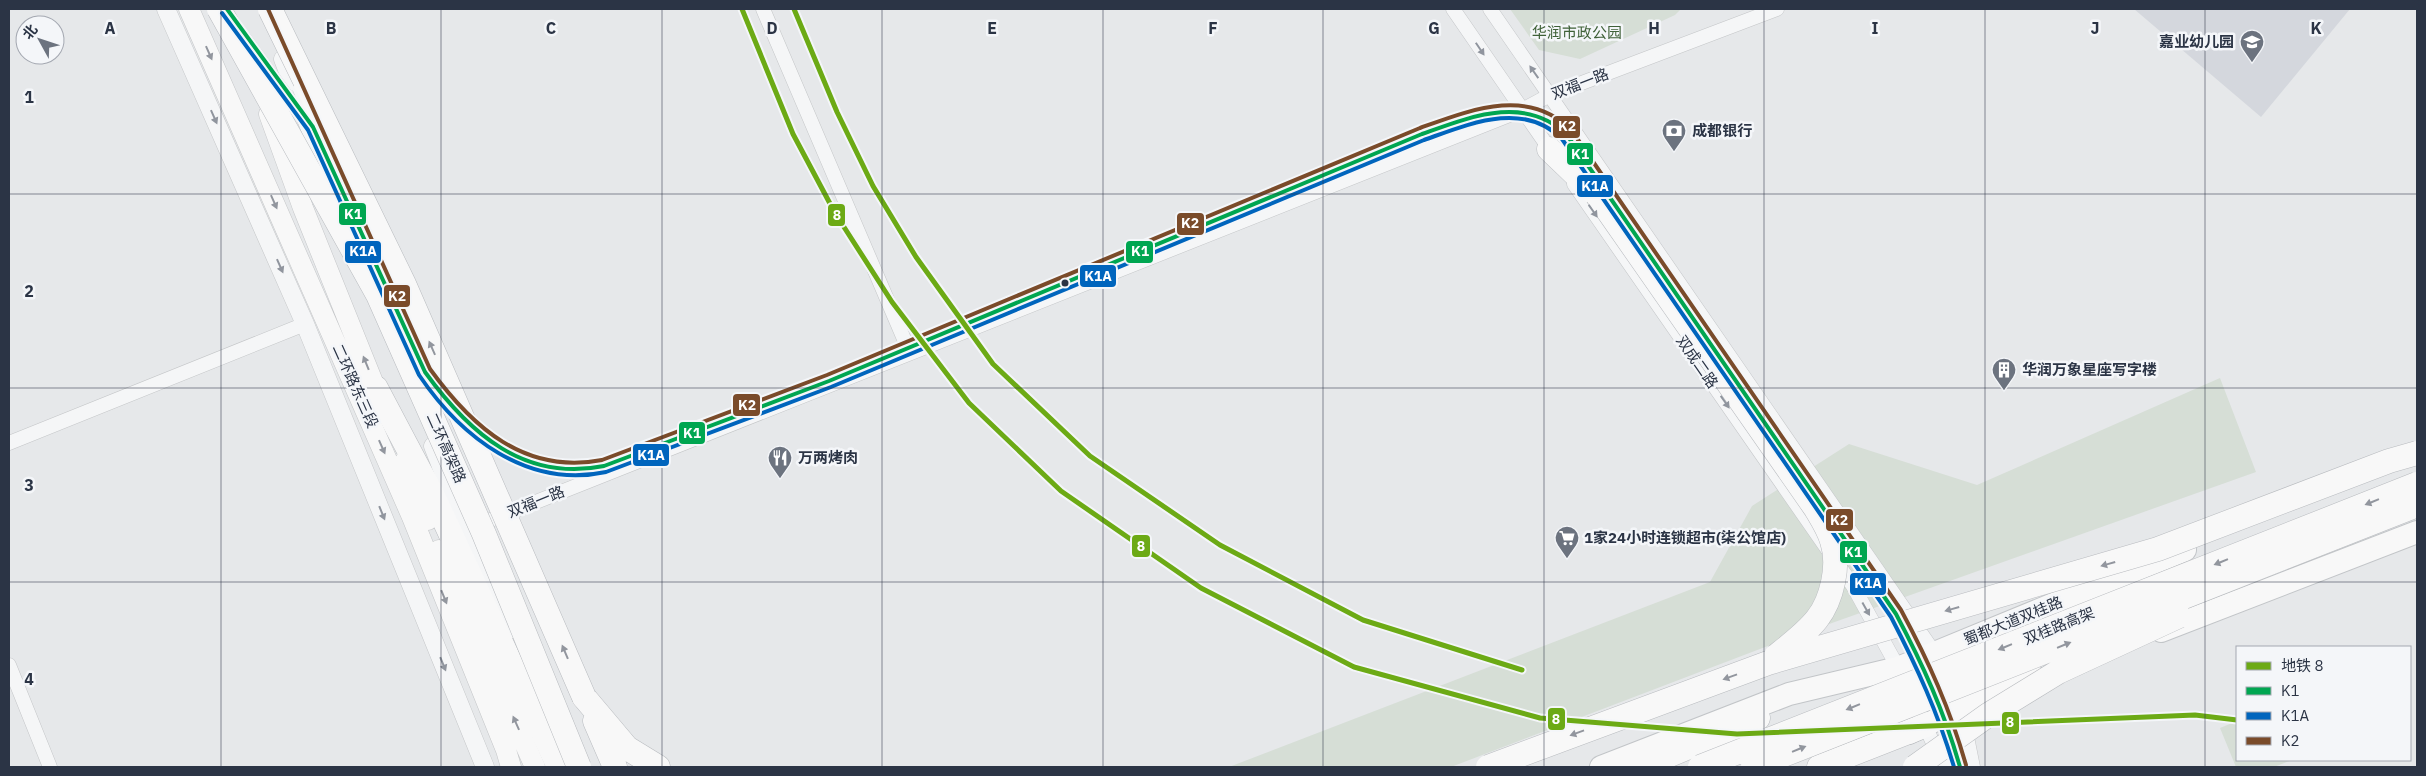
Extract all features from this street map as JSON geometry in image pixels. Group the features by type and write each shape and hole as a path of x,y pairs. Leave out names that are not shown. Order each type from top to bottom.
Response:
{"highway":[{"name":"二环高架路","path":"219,9 378,295 469,500 578,767"},
{"name":"二环高架路","path":"270,9 404,284 615,767"},
{"path":"1549,149 1597,195 1816,510 1833,541 1835,561 1832,583 1824,607 1817,619 1768,663"},
{"path":"376,388 432,494 559,767"},
{"path":"1488,767 1768,663 2158,549 2390,461 2417,454"},
{"name":"双桂路高架","path":"1700,767 2417,484"},
{"name":"双桂路高架","path":"1753,767 2417,505"},
{"path":"1915,767 1988,715 2058,672 2127,638 2417,519"},
{"path":"584,697 627,748 658,767"},
{"path":"1641,767 1758,718"},
{"path":"1819,767 1926,725"}],"main road":[{"name":"二环路东三段","path":"189,9 412,517 506,750 511,767"},
{"name":"二环路东三段","path":"229,9 303,208 440,552 535,767"},
{"name":"蜀都大道双桂路","path":"1602,767 1789,694 1898,668 2417,454"},
{"path":"1841,767 1961,708 2417,532"},
{"path":"1758,718 1898,668"}],"street":[{"path":"166,9 305,324 485,767"},
{"path":"262,9 466,530 546,710 578,767"},
{"path":"763,9 910,353"},
{"name":"双成二路","path":"1453,9 1852,586 1898,668 1944,767"},
{"name":"双成二路","path":"1490,9 1936,653 1961,708 1973,767"},
{"name":"双福一路","path":"466,530 1522,110 1550,95 1777,9"},
{"path":"9,443 305,324"},
{"path":"9,664 50,767"}],"lane":[{"path":"229,9 313,127"},
{"path":"262,9 313,127 425,372 437,390 458,416 480,435 506,453 529,462 572,470 604,466 829,381 1422,134 1482,115 1514,112 1545,117 1567,135 1896,614 1926,670 1947,721 1960,767"}],"shaded area":[{"name":"嘉业幼儿园","path":"2134,9 2350,9 2261,117"}],"green space":[{"name":"华润市政公园","path":"1510,9 1681,9 1675,15 1580,59 1539,50"},
{"path":"2220,378 2256,472 1773,644 1451,767 1229,767 1710,582 1752,506 1849,444 1977,485"},
{"path":"2236,721 2236,761 2289,761 2274,767 2236,767 2220,728"}],"metro line":[{"name":"8","path":"742,9 793,134 835,213 892,302 969,403 1061,491 1201,588 1354,667 1540,718 1737,734 2195,715 2236,720"},
{"name":"8","path":"794,9 837,112 873,186 916,257 993,364 1090,456 1220,545 1363,620 1522,670"}],"transit line":[{"name":"K1","path":"227,9 313,127 425,372 460,415 480,433 501,448 524,459 548,467 575,469 604,466 829,381 1440,127 1478,116 1515,112 1533,115 1551,122 1567,135 1896,614 1932,689 1960,767"},
{"name":"K2","path":"268,9 430,369 464,410 503,442 525,453 549,460 574,463 602,460 827,375 1420,128 1479,109 1499,106 1537,109 1555,117 1572,131 1901,610 1938,686 1966,765"},
{"name":"K1A","path":"222,13 308,130 419,375 455,419 476,437 499,453 523,465 549,473 577,475 606,472 831,387 1441,134 1477,122 1495,119 1513,118 1530,120 1547,127 1562,139 1891,617 1926,690 1954,767"}],"place":[{"name":"嘉业幼儿园","path":"2252,63"},
{"name":"成都银行","path":"1674,152"},
{"name":"华润万象星座写字楼","path":"2004,391"},
{"name":"万两烤肉","path":"780,479"},
{"name":"1家24小时连锁超市(柒公馆店)","path":"1567,559"}]}
